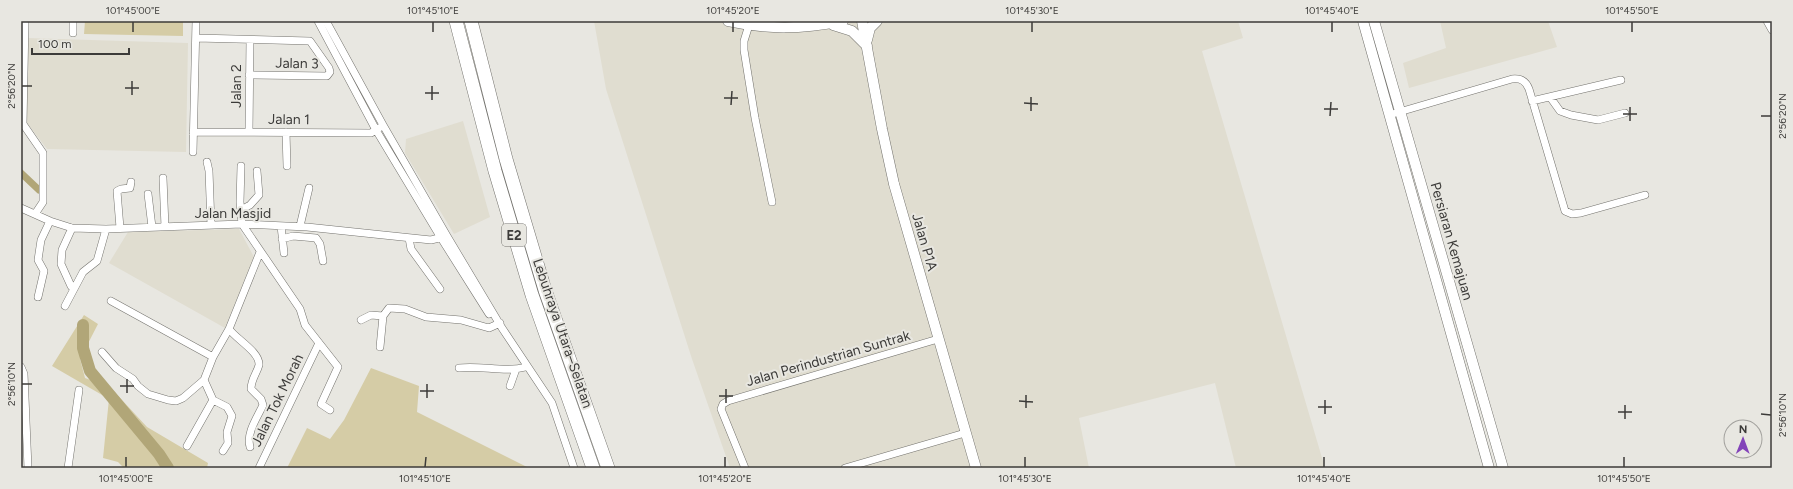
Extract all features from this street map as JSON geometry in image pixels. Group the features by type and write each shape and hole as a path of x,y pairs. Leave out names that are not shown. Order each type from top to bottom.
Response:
{"highway":[{"name":"Lebuhraya Utara–Selatan","path":"456,21 495,171 532,295 594,468"},
{"name":"Lebuhraya Utara–Selatan","path":"471,21 506,159 545,290 608,468"}],"main road":[{"path":"728,21 764,28 800,28 843,21"},
{"name":"Jalan P1A","path":"862,21 894,184 976,468"},
{"path":"867,46 867,36 870,28 877,21"},
{"name":"Persiaran Kemajuan","path":"1363,21 1489,468"},
{"name":"Persiaran Kemajuan","path":"1374,21 1504,468"},
{"path":"828,24 843,27 852,31 867,46"}],"street":[{"path":"73,21 73,33"},
{"path":"193,152 196,21"},
{"path":"318,21 444,237 499,326 552,403 574,468"},
{"path":"326,21 380,128"},
{"path":"1767,21 1772,30"},
{"path":"23,24 22,124 43,153 43,202 35,214"},
{"path":"748,25 744,41 744,50 755,118 772,202"},
{"path":"196,38 250,40"},
{"name":"Jalan 3","path":"250,40 310,41 329,68 330,72 327,76 250,75"},
{"name":"Jalan 2","path":"249,132 250,40"},
{"path":"1389,115 1517,79 1524,81 1527,85 1565,211 1572,214 1582,213 1645,196"},
{"path":"1532,101 1621,80"},
{"path":"1550,97 1560,111 1571,115 1598,120 1625,113"},
{"name":"Jalan 1","path":"193,132 371,133 380,128"},
{"path":"286,132 287,166"},
{"path":"207,162 209,170 211,225"},
{"path":"241,166 240,210 242,224 300,309 305,325 338,367 321,404 330,410"},
{"path":"240,210 250,205 259,195 257,171"},
{"path":"163,178 165,226"},
{"path":"120,228 117,191 121,188 130,188 131,182"},
{"path":"300,226 309,188"},
{"path":"148,194 152,227"},
{"name":"Jalan Masjid","path":"21,208 72,228 106,229 242,224 300,226 431,240 444,237"},
{"path":"38,297 44,272 38,260 41,240 50,220"},
{"path":"281,226 284,253"},
{"path":"72,228 62,250 61,264 72,286"},
{"path":"64,306 83,272 97,260 106,229"},
{"path":"282,239 294,236 316,238 320,244 323,261"},
{"path":"409,238 411,249 440,289"},
{"path":"102,352 116,368 133,379 138,386 148,394 158,398 176,400 183,398 204,380 229,329 260,252"},
{"path":"111,301 214,357"},
{"path":"380,347 384,316 389,308 405,309 426,317 461,320 489,328 499,326"},
{"path":"361,320 371,315 384,316"},
{"path":"229,329 232,334 257,355 259,364 251,383 251,388 263,405 249,434 248,441 250,447"},
{"name":"Jalan Perindustrian Suntrak","path":"745,468 721,409 723,404 735,399 938,339"},
{"name":"Jalan Tok Morah","path":"259,468 319,343"},
{"path":"459,368 470,366 516,369 526,367"},
{"path":"21,367 24,374 28,468"},
{"path":"510,386 516,369"},
{"path":"204,380 213,400 231,410 232,416 227,432 228,443 223,451"},
{"path":"68,468 79,390"},
{"path":"187,446 213,400"},
{"path":"845,468 965,433"}],"shaded area":[{"path":"85,21 183,21 183,36 84,34"},
{"path":"594,21 1238,21 1243,38 1202,51 1325,468 1236,468 1215,383 1079,418 1089,468 730,468 692,359 606,89"},
{"path":"1440,21 1548,21 1557,47 1409,88 1403,63 1446,48"},
{"path":"27,38 188,43 186,152 47,149 27,123"},
{"path":"463,121 490,217 454,234 405,153 406,139"},
{"path":"239,229 254,257 225,328 109,263 128,232"},
{"path":"84,315 98,324 80,359 85,378 110,387 147,427 208,463 207,468 124,468 118,462 103,458 109,399 52,366"},
{"path":"371,368 419,386 417,412 529,468 287,468 307,428 330,439 344,420"}],"waterway":[{"path":"21,173 39,190"},
{"path":"83,325 83,348 90,371 159,454 168,468"}]}
